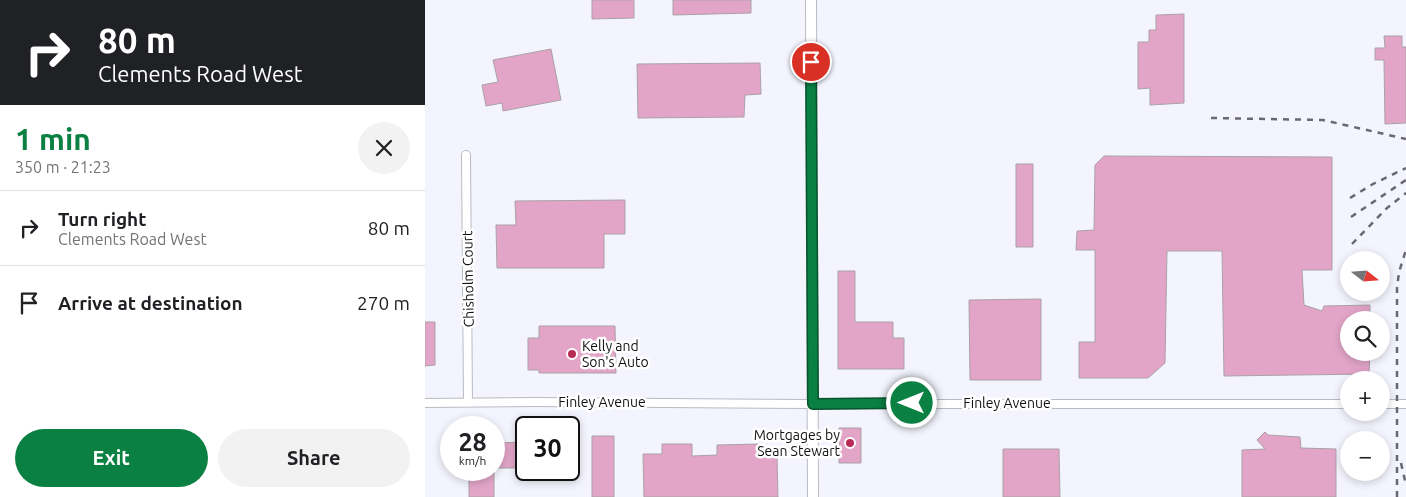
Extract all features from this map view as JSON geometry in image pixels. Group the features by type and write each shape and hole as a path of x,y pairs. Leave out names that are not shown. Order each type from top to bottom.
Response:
{"street":[{"path":"811,0 813,497"},
{"name":"Chisholm Court","path":"466,155 469,403"},
{"name":"Finley Avenue","path":"425,403 1340,404"},
{"path":"1390,404 1406,404"}],"building":[{"path":"592,0 634,0 634,18 592,19"},
{"path":"673,0 751,0 751,13 673,15"},
{"path":"1184,14 1184,103 1150,105 1150,88 1138,89 1138,42 1149,42 1149,30 1156,30 1156,15"},
{"path":"1384,36 1402,36 1402,47 1406,47 1406,123 1385,124 1384,60 1375,60 1375,48 1385,48"},
{"path":"551,49 561,100 503,111 502,103 486,106 482,85 498,82 493,60"},
{"path":"760,63 761,94 745,95 744,117 638,118 637,64"},
{"path":"1104,156 1332,157 1332,270 1302,270 1304,305 1322,311 1324,306 1370,305 1370,311 1340,311 1340,361 1370,361 1369,371 1340,371 1340,374 1224,376 1222,251 1167,251 1165,363 1148,378 1079,378 1079,342 1095,342 1095,250 1076,250 1077,231 1094,230 1095,165"},
{"path":"1016,164 1033,164 1033,247 1016,247"},
{"path":"625,200 625,234 604,234 604,268 497,268 496,225 516,225 515,201"},
{"path":"838,271 855,271 855,322 893,322 893,338 904,338 904,369 838,369"},
{"path":"1041,299 1041,380 970,380 969,300"},
{"path":"425,322 435,322 435,365 425,366"},
{"name":"Kelly and Son's Auto","path":"539,326 615,326 616,373 539,373 539,370 528,370 528,338 539,338"},
{"path":"839,428 861,428 861,463 839,463"},
{"path":"1265,432 1268,435 1300,437 1301,448 1336,449 1336,497 1242,497 1242,450 1265,449 1257,440"},
{"path":"592,436 614,436 614,497 592,497"},
{"path":"515,442 515,468 505,468 505,443"},
{"path":"662,444 692,444 692,456 717,455 717,445 758,444 758,457 777,456 778,497 644,497 643,454 662,454"},
{"path":"1003,449 1059,449 1060,497 1003,497"},
{"path":"469,481 494,481 494,497 469,497"}],"railway":[{"path":"1211,118 1323,120 1406,139"},
{"path":"1350,198 1406,168"},
{"path":"1351,217 1406,180"},
{"path":"1352,244 1387,208 1406,193"},
{"path":"1397,497 1397,288 1399,272 1406,250"},
{"path":"1401,463 1406,485"}],"place":[{"name":"Kelly and Son's Auto","path":"572,354"},
{"name":"Mortgages by Sean Stewart","path":"850,443"}],"route":[{"path":"811,62 813,404 912,403"}]}
